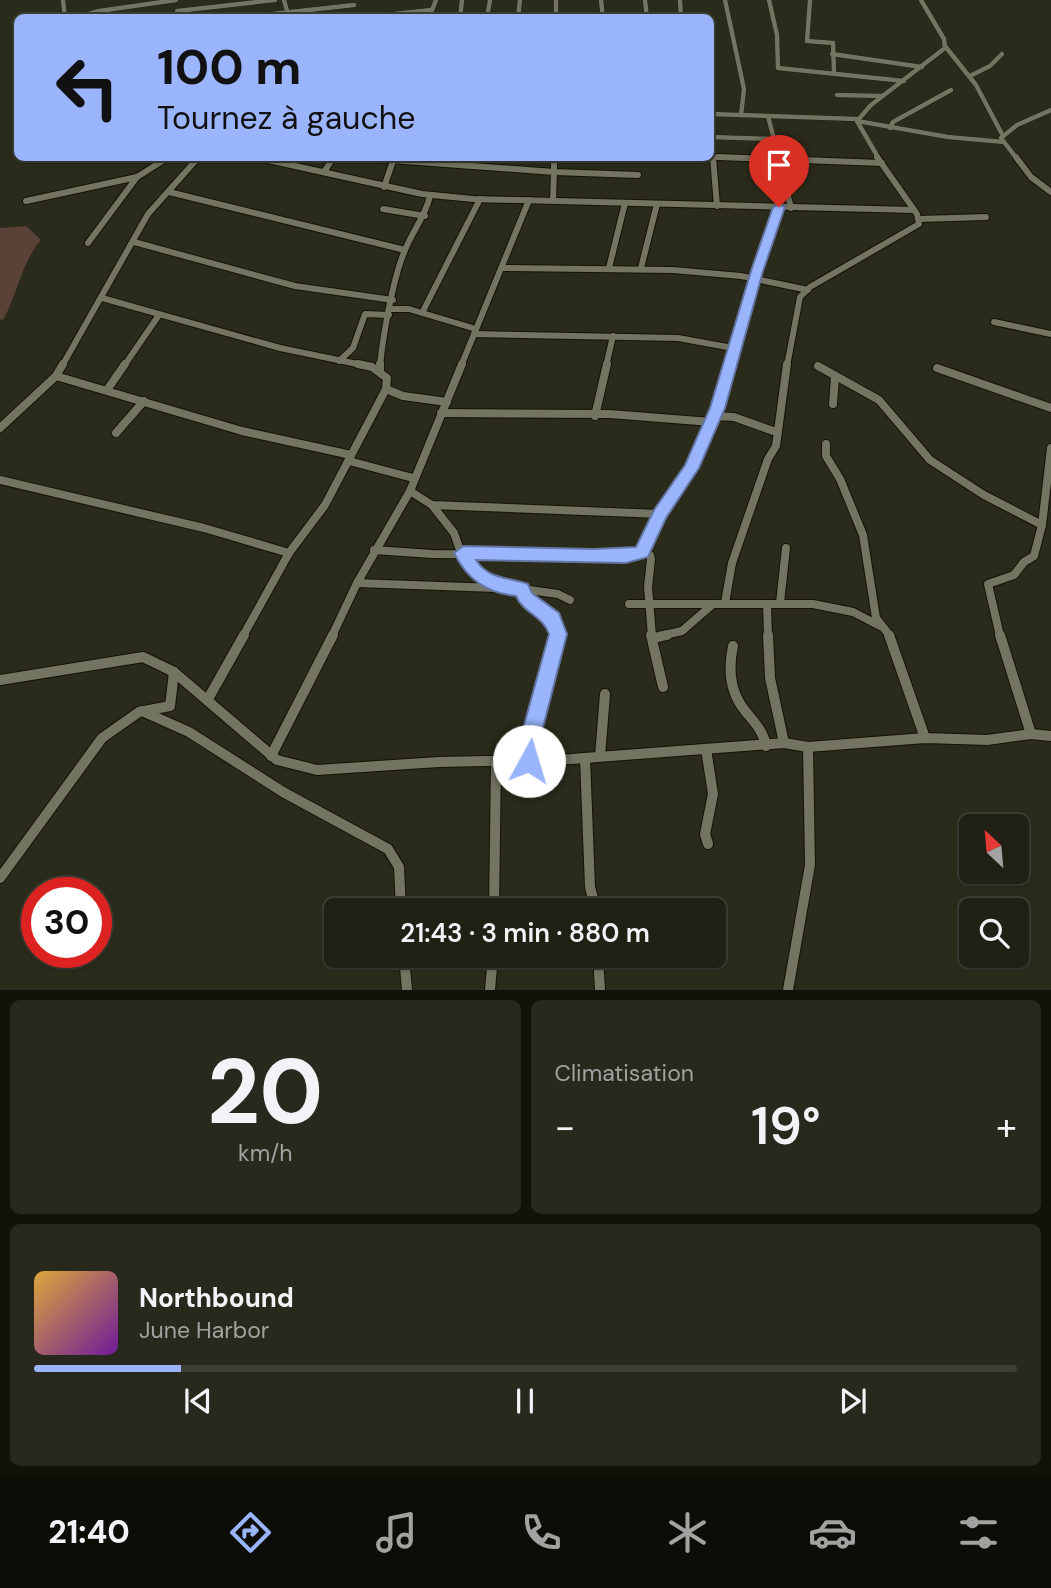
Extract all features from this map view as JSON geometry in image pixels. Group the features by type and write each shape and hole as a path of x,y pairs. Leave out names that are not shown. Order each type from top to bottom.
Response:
{"street":[{"path":"99,11 100,0"},
{"path":"89,14 174,0 177,14"},
{"path":"177,11 275,0"},
{"path":"430,14 436,0"},
{"path":"725,0 744,89 741,115"},
{"path":"769,0 776,35 778,68 904,81"},
{"path":"810,0 807,41 833,43 834,72"},
{"path":"921,0 946,46 970,76 1004,142 1031,177 1051,192"},
{"path":"295,14 354,5"},
{"path":"394,14 431,10"},
{"path":"857,120 882,96 946,46"},
{"path":"832,54 922,67"},
{"path":"970,76 990,66 1002,54"},
{"path":"890,128 893,122 951,90"},
{"path":"837,95 882,96"},
{"path":"1002,135 1051,110"},
{"path":"714,114 857,120 890,128 1004,142"},
{"path":"768,116 791,208"},
{"path":"725,603 730,571 768,459 774,451 793,324 800,297 915,229 919,219 857,120"},
{"path":"714,137 774,139"},
{"path":"714,157 882,163"},
{"path":"26,201 137,177 162,161"},
{"path":"0,428 56,376 148,215 195,161"},
{"path":"273,161 430,196 791,208 914,209"},
{"path":"324,172 331,161"},
{"path":"384,187 390,176 393,161"},
{"path":"418,161 554,172 638,175"},
{"path":"553,201 554,161"},
{"path":"712,161 718,206"},
{"path":"88,243 137,177"},
{"path":"169,192 405,250"},
{"path":"380,370 382,345 405,250 425,216 430,196"},
{"path":"422,313 480,199"},
{"path":"271,756 311,682 374,550 411,491 413,478 447,402 529,200"},
{"path":"609,268 625,203"},
{"path":"641,268 657,204"},
{"path":"642,552 660,514 691,468 713,419 779,207"},
{"path":"383,209 425,216"},
{"path":"919,219 986,217"},
{"path":"134,242 295,286 393,300"},
{"path":"502,268 641,268 755,278 808,290"},
{"path":"102,298 159,315 380,370 387,378 386,389 325,505 289,553 208,699"},
{"path":"339,361 353,348 365,314 390,312 422,313 475,332 678,338 733,348"},
{"path":"107,390 159,315"},
{"path":"994,322 1051,334"},
{"path":"595,416 613,336"},
{"path":"818,366 879,401 930,460 984,495 1042,525"},
{"path":"937,368 1051,408"},
{"path":"56,376 413,478"},
{"path":"833,404 835,377"},
{"path":"386,389 403,396 447,402"},
{"path":"116,433 144,401"},
{"path":"441,413 713,419 734,417 776,432"},
{"path":"826,444 826,456 840,479 863,535 876,618 883,627 925,738"},
{"path":"1031,734 1007,664 988,584 1010,579 1022,570 1024,562 1034,556 1042,525 1051,448"},
{"path":"0,480 204,528 289,553"},
{"path":"411,491 432,505 448,522 462,546 462,553 475,573 501,587"},
{"path":"432,505 660,514"},
{"path":"780,603 786,548"},
{"path":"374,550 432,554 626,556 642,552 650,555 654,564 648,585 654,638 652,652 663,687"},
{"path":"357,583 501,587 558,594 570,600"},
{"path":"522,589 525,598 553,619 558,634 528,747 529,761"},
{"path":"629,604 813,604 853,612 883,627"},
{"path":"654,638 682,631 713,604"},
{"path":"767,604 770,678 784,743"},
{"path":"733,646 728,666 733,684 744,710 764,733 766,746"},
{"path":"0,680 143,657 174,672 271,756 294,767 317,770 439,762 585,758 784,743 808,747 925,738 987,740 1031,734 1051,736"},
{"path":"0,878 102,738 142,711 170,706 174,672"},
{"path":"600,757 605,695"},
{"path":"142,711 189,732 283,792 388,849 399,867 400,898"},
{"path":"788,989 810,865 808,747"},
{"path":"706,749 713,794 705,834 708,844"},
{"path":"585,758 590,887 593,898"},
{"path":"494,898 496,762"},
{"path":"405,968 407,989"},
{"path":"490,989 492,968"},
{"path":"599,968 600,989"}],"shaded area":[{"path":"26,226 41,240 24,268 3,320 0,319 0,228"}],"route":[{"path":"529,761 528,747 533,724 558,634 553,619 537,604 525,598 522,589 501,587 475,573 469,568 463,553 626,556 642,552 660,514 691,468 718,408 733,348 779,207"}]}
